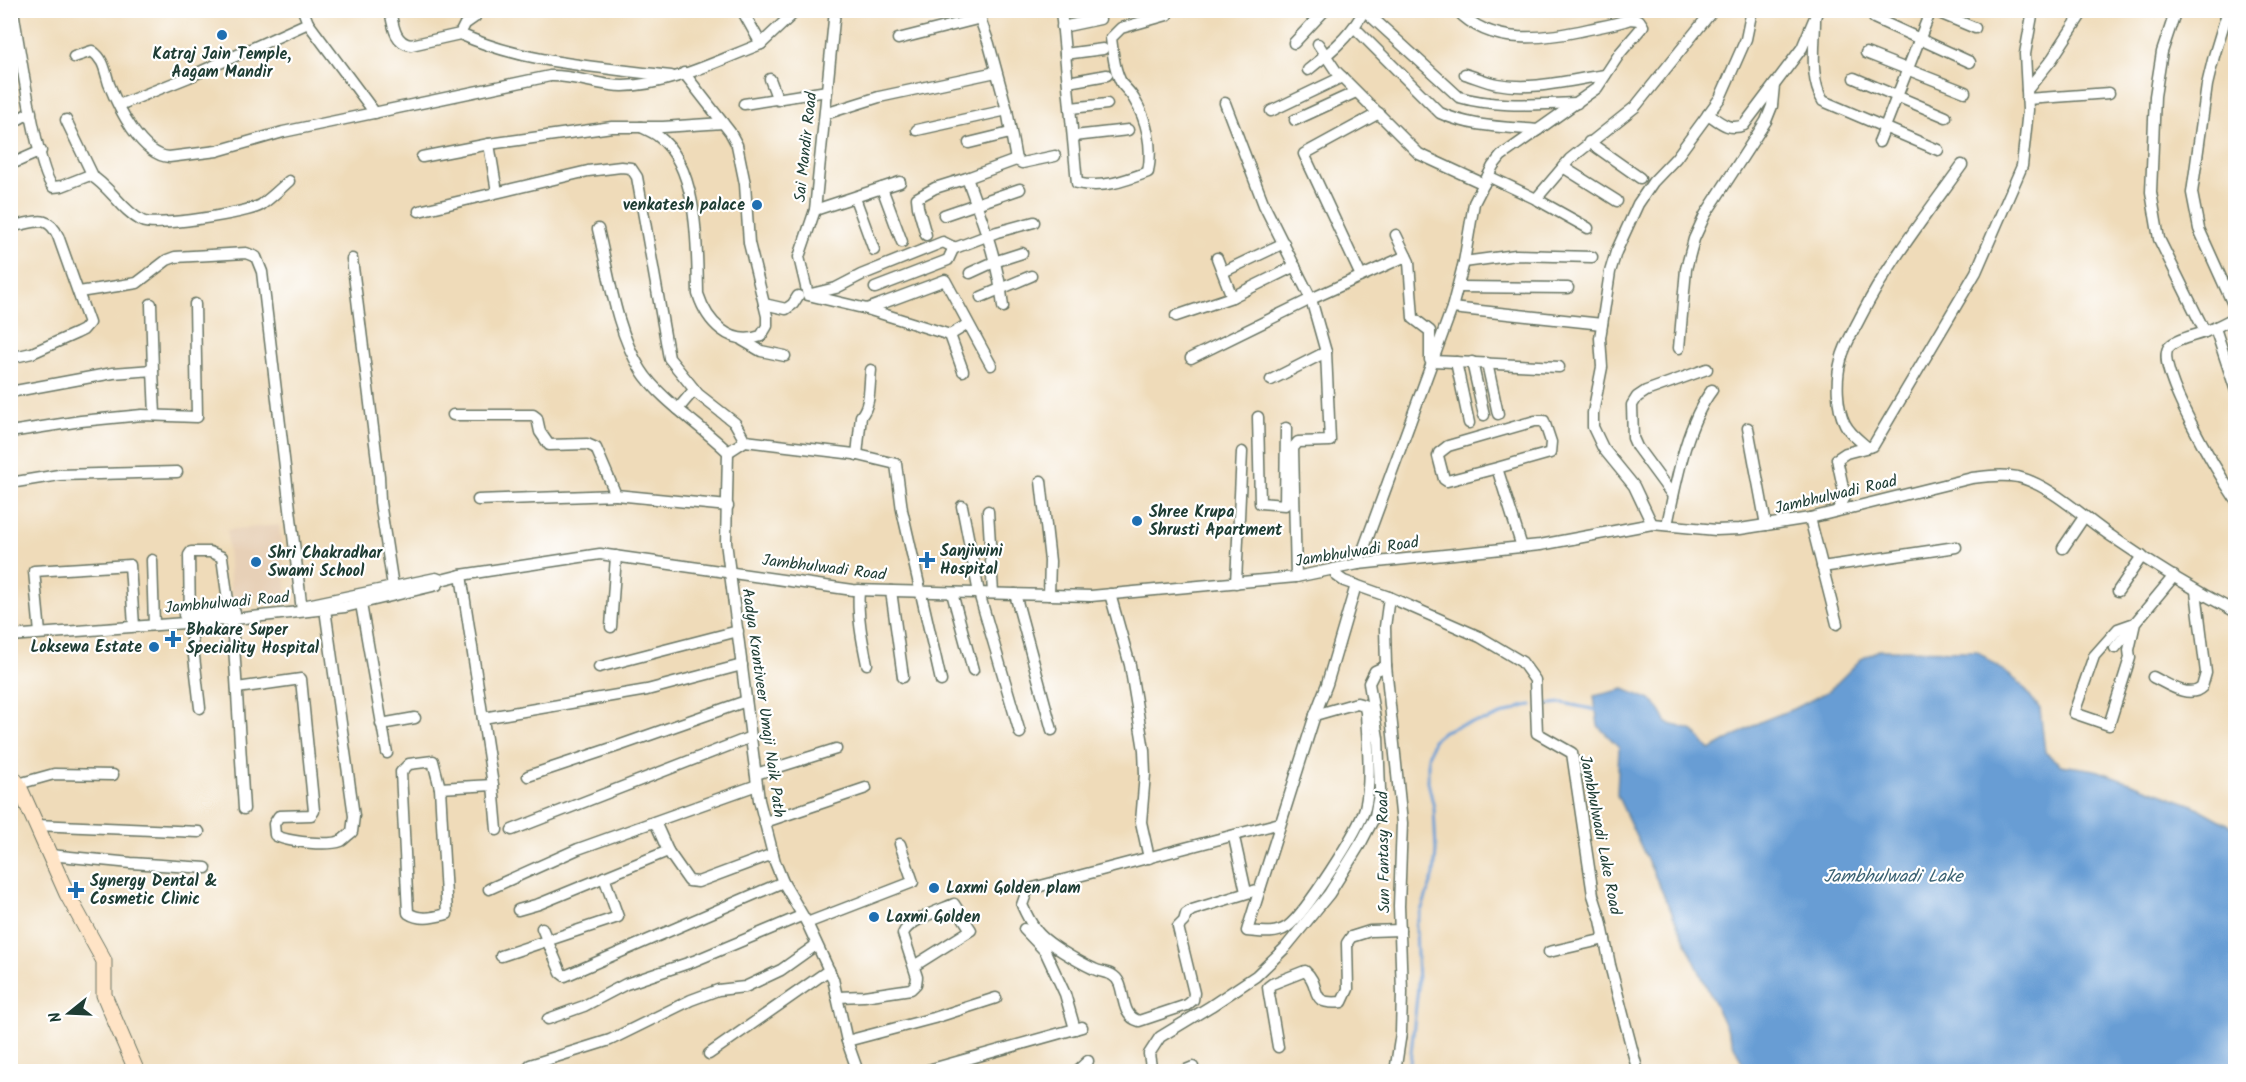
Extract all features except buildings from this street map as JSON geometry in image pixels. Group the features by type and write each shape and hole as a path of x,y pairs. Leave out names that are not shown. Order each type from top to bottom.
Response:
{"street":[{"path":"13,10 31,112 48,181 53,187 62,186 86,175 93,176"},
{"path":"303,10 308,23 375,113"},
{"path":"390,10 396,33 401,42 406,45 460,34 482,44 525,57 678,75 723,123 737,145 742,162 749,243 767,316 765,333 756,338 742,340"},
{"path":"460,34 465,24 475,17 477,10"},
{"path":"742,10 761,44"},
{"name":"Sai Mandir Road","path":"803,296 799,257 815,210 835,10"},
{"path":"1061,10 1077,183 1094,187 1126,180 1148,171 1151,158 1147,130 1134,99 1122,83 1115,65 1111,38 1114,32 1121,28 1167,15"},
{"path":"1294,43 1325,10"},
{"path":"1308,70 1326,56 1354,27 1361,16 1359,10"},
{"path":"1365,10 1459,97 1473,101 1523,105 1577,102"},
{"path":"1359,564 1452,309 1464,262 1474,203 1486,180 1501,156 1597,88 1632,37 1643,26 1639,20 1630,19 1556,37 1521,39 1491,32 1465,19 1457,10"},
{"path":"1536,199 1588,142 1635,107 1713,10"},
{"path":"1652,524 1634,486 1604,448 1593,427 1593,413 1602,367 1600,338 1610,272 1616,252 1638,204 1720,98 1746,39 1752,10"},
{"path":"1879,142 1932,10 1975,28"},
{"path":"1837,511 1845,497 1837,459 1846,453 1873,446 1976,272 2022,166 2026,138 2025,54 2033,10"},
{"path":"2027,95 2084,10"},
{"path":"2176,10 2162,52 2155,96 2151,192 2155,224 2158,239 2210,330 2235,391"},
{"path":"2228,10 2207,85 2192,193 2199,229 2235,311"},
{"path":"74,57 92,51 99,57 119,105 141,141 154,153 162,157 169,157 217,151 283,132 550,76 565,76 620,86 641,85 678,75 761,44 794,12"},
{"path":"898,39 979,14 1006,110 1016,160"},
{"path":"1708,114 1726,127 1735,128 1744,125 1802,48 1817,15"},
{"path":"1817,15 1815,76 1817,91 1823,101 1938,150"},
{"path":"1874,18 1970,62"},
{"path":"1062,27 1100,19"},
{"path":"119,105 189,77 308,23"},
{"path":"1354,27 1440,113 1482,125 1538,130"},
{"path":"1318,44 1342,77 1419,154 1536,199 1588,228"},
{"path":"1065,54 1103,49"},
{"path":"1866,53 1965,92"},
{"path":"825,114 879,97 996,72"},
{"path":"1465,74 1497,84 1510,85 1543,84 1605,75"},
{"path":"1068,82 1107,75"},
{"path":"1271,111 1342,77"},
{"path":"1854,78 1946,117"},
{"path":"770,79 778,100"},
{"path":"1679,348 1686,269 1691,247 1705,215 1766,121 1772,106 1774,85"},
{"path":"744,104 827,91"},
{"path":"1296,120 1356,92"},
{"path":"2027,95 2109,93"},
{"path":"1224,103 1264,204 1311,299 1326,351 1330,441 1295,444 1290,506"},
{"path":"1071,108 1107,104"},
{"path":"917,130 1006,110"},
{"path":"10,123 31,112"},
{"path":"1361,276 1304,154 1380,113"},
{"path":"66,120 93,176 123,207 141,220 155,224 228,214 253,208 261,205 290,181"},
{"path":"422,157 489,144 612,127 723,123"},
{"path":"641,127 657,135 669,147 681,167 694,208 698,294 702,307 709,318 732,337 761,351 785,356"},
{"path":"1074,136 1128,130"},
{"path":"969,143 1010,133"},
{"path":"1588,142 1640,178"},
{"path":"489,144 497,192"},
{"path":"16,162 40,151"},
{"path":"926,235 917,198 935,188 1016,160 1022,163 1054,156"},
{"path":"1867,447 1852,435 1842,417 1839,395 1840,361 1868,301 1889,266 1962,165"},
{"path":"418,211 588,171 621,167 627,167 633,171 637,177 641,196 669,358 694,390 735,423 745,441"},
{"path":"1563,167 1617,201"},
{"path":"967,178 988,236 1001,288 1003,307"},
{"path":"815,210 900,182"},
{"path":"882,188 902,242"},
{"path":"944,215 1020,189"},
{"path":"855,198 874,250"},
{"path":"10,226 40,221 51,223 89,317 87,326 77,333 32,353 10,358"},
{"path":"764,304 786,309 803,296 836,288 861,275 943,242 954,247 1034,222"},
{"path":"598,229 618,312 626,338 641,371 678,409 728,452 745,441 857,455 896,464 902,510 941,681"},
{"path":"1396,235 1409,262 1413,318 1430,331 1430,360 1559,367"},
{"path":"1223,272 1284,243"},
{"path":"874,288 948,260 954,247"},
{"path":"79,292 137,284 167,260 175,257 246,252 256,257 262,272 302,609"},
{"path":"970,273 1022,253"},
{"path":"1464,262 1516,255 1592,257"},
{"path":"1191,358 1311,299 1406,256"},
{"path":"1217,258 1232,297"},
{"path":"352,260 379,476 380,502 394,592"},
{"path":"1176,316 1232,297 1295,266"},
{"path":"981,297 1032,276"},
{"path":"867,309 945,280 992,364"},
{"path":"1458,287 1568,288"},
{"path":"803,296 867,309 950,335 969,324"},
{"path":"151,304 155,415"},
{"path":"10,432 81,421 142,415 197,417 195,304"},
{"path":"1452,309 1602,324"},
{"path":"2235,316 2210,330 2169,347 2166,352 2166,362 2199,440 2235,500"},
{"path":"950,335 963,371"},
{"path":"1271,380 1326,351"},
{"path":"1456,362 1469,423"},
{"path":"1472,362 1484,415"},
{"path":"1487,363 1498,414"},
{"path":"1673,496 1637,447 1633,438 1632,405 1637,397 1646,391 1707,369"},
{"path":"10,392 114,373 153,370"},
{"path":"857,455 861,416 868,399 871,370"},
{"path":"678,409 694,390"},
{"path":"1667,525 1679,469 1701,404 1712,390"},
{"path":"453,415 532,415 537,418 540,432 549,445 587,444 596,448 616,495"},
{"path":"1258,417 1260,502 1290,506"},
{"path":"1535,421 1545,421 1551,442 1550,453 1497,468 1447,481 1444,479 1438,456 1448,446 1535,421"},
{"path":"1286,428 1296,577"},
{"path":"1748,428 1766,525"},
{"name":"Aadya Krantiveer Umaji Naik Path","path":"728,452 726,542 756,779 765,822 783,882 829,970 847,1041 858,1071"},
{"path":"1236,583 1242,452"},
{"path":"1497,468 1522,547"},
{"path":"10,483 59,476 177,472"},
{"name":"Jambhulwadi Road","path":"302,609 437,585 441,580 461,575 600,554 859,590 1091,596 1296,577 1359,564 1522,547 1652,524 1728,531 1810,519 1972,478 1994,475 2018,477 2040,485 2142,556 2196,591 2235,612"},
{"path":"1041,481 1050,561 1049,595"},
{"path":"478,500 616,495 728,506"},
{"path":"962,506 979,593 1020,733"},
{"path":"988,511 993,593"},
{"path":"2063,548 2084,517"},
{"path":"1810,519 1837,624"},
{"path":"1822,567 1956,547"},
{"path":"200,708 190,618 189,555 191,552 210,552 222,557 230,615 244,809"},
{"path":"611,627 615,556"},
{"path":"2118,591 2142,556"},
{"path":"152,560 153,621"},
{"path":"39,630 34,571 130,565 134,623"},
{"name":"Jambhulwadi Lake Road","path":"1334,570 1340,579 1389,597 1480,637 1522,662 1535,680 1537,733 1572,753 1593,895 1631,1051 1638,1071"},
{"path":"461,575 493,785 497,830"},
{"path":"2115,648 2174,576"},
{"path":"1315,714 1357,703 1364,705 1369,767 1365,809 1343,852 1299,914 1287,926 1265,933 1247,931 1315,714 1327,684 1356,585"},
{"path":"859,590 862,641 867,664"},
{"path":"891,591 903,677"},
{"path":"2153,677 2183,691 2193,693 2202,687 2206,673 2196,591"},
{"name":"Jambhulwadi Road","path":"10,629 39,630 325,609 361,604 394,592"},
{"path":"952,592 973,670"},
{"path":"1015,594 1052,730"},
{"path":"1110,594 1130,665 1144,750 1145,774 1141,822 1149,858"},
{"name":"Sun Fantasy Road","path":"1389,597 1385,627 1386,666 1402,823 1401,1034 1395,1071"},
{"path":"361,604 387,753"},
{"path":"237,688 301,679 314,811 311,815 306,816 279,816 274,824 275,835 281,839 303,843 341,841 352,832 354,816 325,609"},
{"path":"2135,623 2129,650 2130,658 2109,725 2074,713 2094,656 2118,629 2135,623"},
{"name":"Jambhulwadi Road","path":"10,636 39,630"},
{"path":"599,668 738,631"},
{"path":"483,718 647,690 741,665"},
{"path":"1160,1071 1151,1067 1149,1054 1160,1037 1256,976 1285,948 1329,894 1362,842 1375,816 1380,790 1378,738 1369,683 1374,671 1386,666"},
{"path":"528,776 621,746 746,701"},
{"path":"381,724 416,718"},
{"path":"512,830 751,737"},
{"path":"489,889 578,849 655,822 836,748"},
{"path":"433,761 440,788 447,914 415,917 408,913 401,771 409,764 433,761"},
{"path":"112,775 54,774 14,779 67,894 104,961 104,995 137,1071"},
{"path":"440,788 493,785"},
{"path":"765,822 866,788"},
{"path":"655,822 668,851 689,881 698,882 773,854"},
{"path":"1260,889 1192,910 1186,914 1184,921 1178,927 1178,934 1194,993 1193,1000 1187,1005 1139,1021 1132,1019 1127,1013 1118,980 1113,975 1094,969 1069,956 1037,932 1022,905 1027,891 1033,888 1280,823"},
{"path":"36,825 199,832"},
{"path":"1235,842 1246,892"},
{"path":"548,1019 584,1006 626,984 913,882 900,844"},
{"path":"518,910 539,904 668,851"},
{"path":"50,855 206,868"},
{"path":"501,956 618,917 604,877"},
{"path":"542,928 561,973 565,976 783,882"},
{"path":"837,997 864,996 912,989 917,977 903,934 905,929 912,923 954,904 971,930 914,966"},
{"path":"921,1071 1078,1028 1046,951 1024,929"},
{"path":"1278,1047 1268,987 1305,971 1308,973 1316,997 1322,1001 1342,1002 1348,989 1347,943 1351,937 1370,931 1400,930"},
{"path":"1549,952 1605,939"},
{"path":"530,1065 610,1040 691,1000 718,990 745,987 781,970 816,945"},
{"path":"709,1054 829,970"},
{"path":"847,1041 934,1018 996,998"},
{"path":"1076,1071 1088,1060"},
{"path":"1181,1071 1193,1067"}],"shaded area":[{"name":"Shri Chakradhar Swami School","path":"279,525 287,594 231,597 227,530"}],"water":[{"name":"Jambhulwadi Lake","path":"1879,650 1977,651 2021,684 2040,709 2045,752 2061,765 2096,770 2193,805 2235,828 2235,1071 1746,1071 1617,795 1619,747 1598,726 1594,696 1624,689 1655,702 1667,723 1694,731 1710,750 1760,722 1798,707 1830,690 1861,659"}],"waterway":[{"path":"1539,705 1563,703 1596,710"},
{"path":"1409,1072 1418,987 1416,925 1434,875 1436,851 1434,808 1428,782 1428,757 1433,740 1444,731 1460,725 1488,720 1532,705"}],"place":[{"name":"Katraj Jain Temple, Aagam Mandir","path":"222,35"},
{"name":"venkatesh palace","path":"757,205"},
{"name":"Shree Krupa Shrusti Apartment","path":"1137,521"},
{"name":"Sanjiwini Hospital","path":"927,560"},
{"name":"Shri Chakradhar Swami School","path":"256,562"},
{"name":"Bhakare Super Speciality Hospital","path":"173,639"},
{"name":"Loksewa Estate","path":"154,647"},
{"name":"Laxmi Golden plam","path":"934,888"},
{"name":"Synergy Dental & Cosmetic Clinic","path":"76,890"},
{"name":"Laxmi Golden","path":"874,917"}]}
